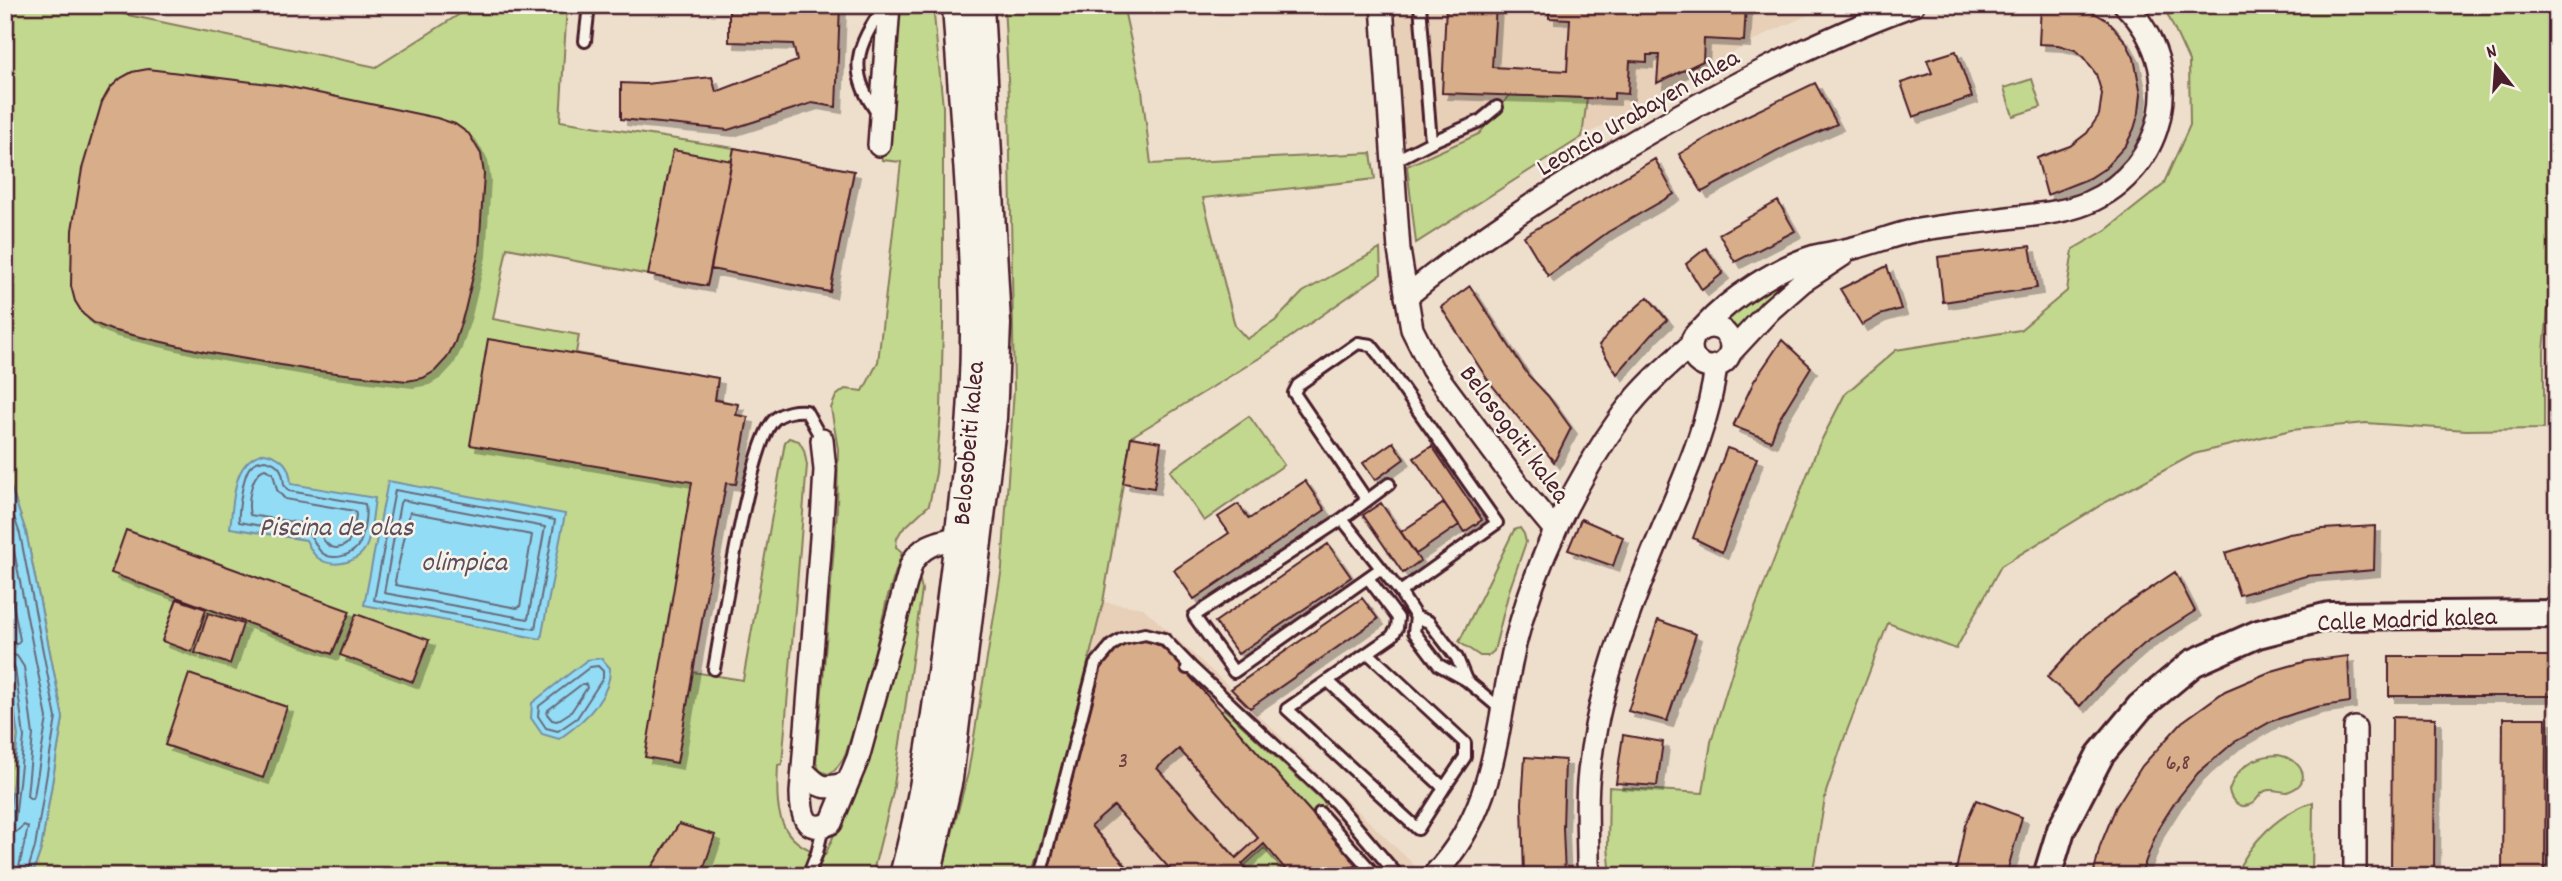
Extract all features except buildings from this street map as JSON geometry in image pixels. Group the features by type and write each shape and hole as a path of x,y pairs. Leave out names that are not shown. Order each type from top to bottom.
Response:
{"main road":[{"name":"Belosobeiti kalea","path":"904,876 928,770 970,437 975,334 973,255 957,5"},
{"name":"Belosobeiti kalea","path":"926,876 948,779 992,418 996,324 979,5"}],"street":[{"path":"879,145 888,5"},
{"name":"Belosogoiti kalea","path":"1382,5 1399,250 1412,329 1432,369 1525,494 1556,530 1533,586 1515,644 1497,749 1479,808 1449,859 1433,876"},
{"name":"Leoncio Urabayen kalea","path":"1406,297 1443,265 1561,185 1688,109 1822,43 1913,5"},
{"path":"1556,530 1580,482 1624,412 1665,368 1690,346 1695,334 1717,312 1780,272 1814,257 1907,232 2058,211 2086,204 2121,181 2145,155 2157,130 2162,109 2162,80 2157,58 2149,36 2125,5"},
{"path":"1690,346 1698,363 1706,367 1723,360 1770,310 1802,282 1854,248"},
{"path":"1590,876 1588,783 1598,715 1612,663 1645,570 1700,432 1731,343 1726,333 1716,327 1704,327"},
{"path":"822,440 825,470 801,812 805,820 814,826 823,827 831,823 858,758 916,554 922,549 959,537"},
{"name":"Calle Madrid kalea","path":"2048,876 2061,830 2100,755 2140,707 2193,663 2258,634 2329,616 2557,614"},
{"path":"2355,728 2355,876"},
{"path":"804,772 818,786 831,788 846,783"}],"lane":[{"path":"585,41 589,5"},
{"path":"1420,5 1431,142"},
{"path":"1392,162 1480,121 1497,107"},
{"path":"1366,499 1294,393 1298,385 1358,343 1371,345 1379,355 1497,523 1400,592"},
{"path":"714,669 760,444 774,419 800,410 806,411 822,440"},
{"path":"1380,569 1234,672 1194,616 1342,519 1388,484"},
{"path":"1342,519 1400,592 1416,617 1429,622 1457,659 1466,680"},
{"path":"1368,578 1398,618 1397,628 1392,636 1287,709 1418,829 1465,757 1465,743 1368,653"},
{"path":"1416,617 1414,632 1439,665 1466,680 1503,712"},
{"path":"1040,876 1095,665 1112,645 1122,639 1144,634 1164,639 1187,668 1336,803 1398,876"},
{"path":"1328,681 1444,789"},
{"path":"1321,813 1376,876"},
{"path":"808,876 823,827"}],"shaded area":[{"path":"1391,5 1831,5 1768,33 1582,137 1416,243"},
{"path":"1103,602 1143,608 1223,681 1416,867 1415,876 1031,876 1062,769"}],"green space":[{"path":"5,5 80,5 376,67 474,5 567,5 560,121 734,148 854,171 830,292 711,269 707,286 507,248 493,319 579,335 576,353 718,378 715,399 738,404 736,415 748,417 736,484 726,483 693,672 743,680 785,442 789,438 799,441 807,465 777,796 782,822 796,842 825,855 838,826 919,576 922,590 893,792 872,876 32,876 41,849 63,718 26,532 5,470"},
{"path":"885,5 933,5 943,107 941,412 936,473 929,505 897,538 896,547 902,552 887,599 864,698 845,756 835,770 828,774 820,771 816,763 837,511 838,449 831,408 836,396 845,389 863,391 878,362 901,162 882,160 879,145"},
{"path":"1004,5 1123,5 1142,91 1151,164 1371,153 1375,179 1203,198 1235,326 1247,339 1275,321 1303,292 1380,249 1381,274 1266,354 1131,437 1103,602 1062,769 1031,876 941,876 968,773 1002,568 1014,389 1009,97"},
{"path":"2160,5 2557,5 2557,216 2544,351 2544,429 2466,430 2366,423 2291,430 2194,454 2106,502 2001,566 1956,649 1888,623 1826,792 1812,876 1611,876 1608,847 1609,787 1703,793 1711,742 1739,649 1818,447 1845,394 1896,350 2020,330 2067,291 2073,249 2106,230 2163,185 2190,125 2189,61 2166,11"},
{"path":"2032,79 2041,107 2013,116 2004,88"},
{"path":"1510,95 1587,98 1582,137 1416,243 1407,166 1479,134"},
{"path":"1791,276 1796,278 1740,333 1726,317 1748,298"},
{"path":"1249,416 1284,465 1204,521 1170,471"},
{"path":"1520,528 1526,542 1509,591 1494,651 1488,656 1480,656 1459,642 1514,530"},
{"path":"5,644 18,736 9,818 5,826"},
{"path":"1224,709 1326,804 1313,816 1221,712"},
{"path":"2278,755 2299,766 2303,777 2301,783 2287,792 2265,791 2249,805 2241,806 2234,801 2229,790 2241,769 2254,760"},
{"path":"2313,802 2312,876 2235,876 2249,852 2267,831 2288,814"},
{"path":"1264,848 1288,876 1254,876 1245,865"}],"water":[{"name":"Piscina de olas","path":"265,453 284,463 291,484 375,498 368,542 360,555 347,562 324,562 316,557 306,540 230,528 240,472 246,463"},
{"path":"5,470 26,532 63,718 41,849 32,876 5,876 5,826 9,818 18,736 5,644"},
{"name":"olimpica","path":"388,481 565,514 541,639 364,605"},
{"path":"601,658 610,668 609,679 606,690 594,709 559,739 542,734 531,718 532,703 587,660"}]}
